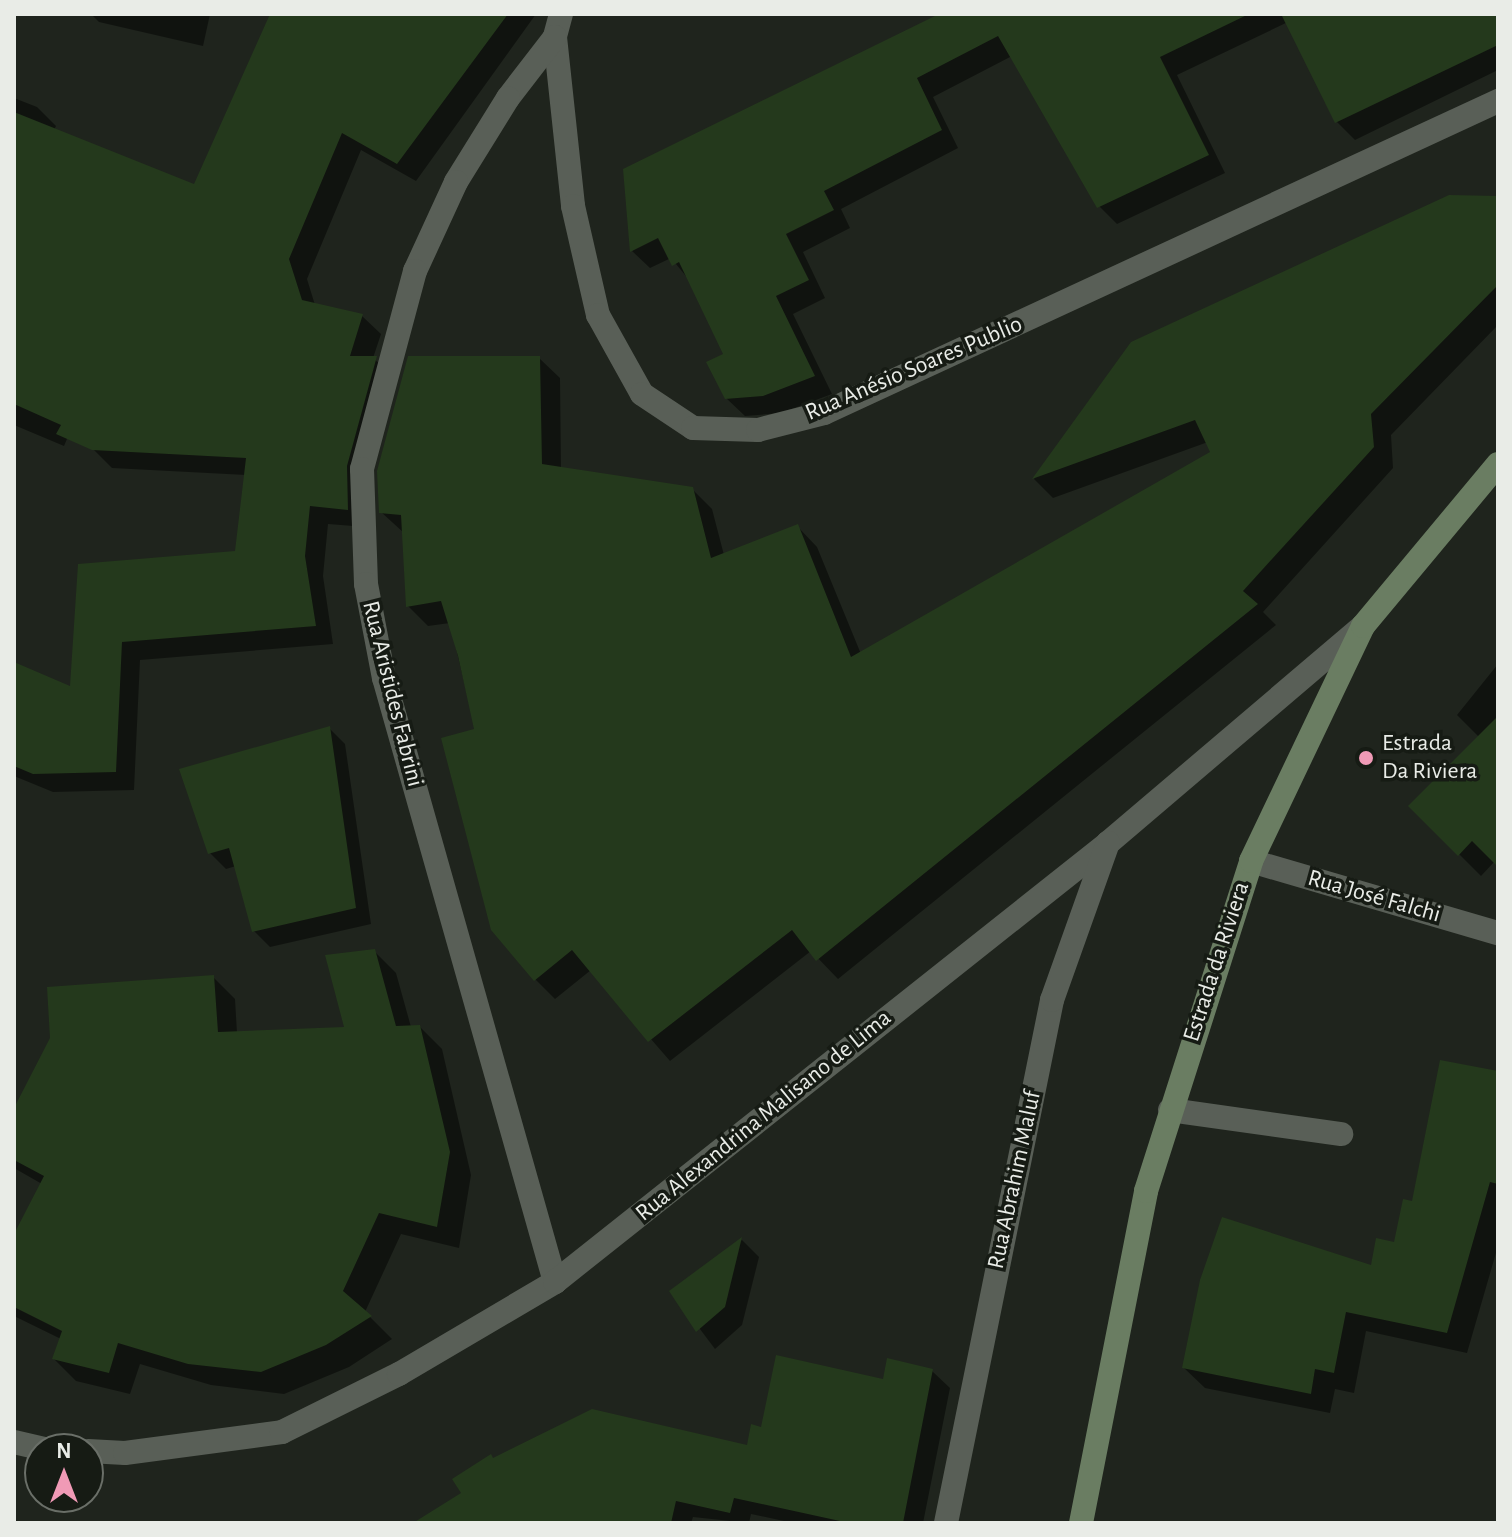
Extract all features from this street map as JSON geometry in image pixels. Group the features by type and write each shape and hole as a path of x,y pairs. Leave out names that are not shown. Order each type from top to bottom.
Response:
{"street":[{"name":"Rua Anésio Soares Publio","path":"558,26 573,206 598,315 642,394 693,428 758,430 824,413 1498,101"},
{"name":"Rua Aristides Fabrini","path":"555,1282 384,678 366,584 362,469 415,271 456,182 508,98 558,26"},
{"name":"Estrada da Riviera","path":"1081,1523 1146,1191 1251,861 1363,626 1498,464"},
{"name":"Rua Alexandrina Malisano de Lima","path":"104,1452 125,1453 282,1432 399,1374 555,1282 1108,843 1363,626"},
{"name":"Rua Abrahim Maluf","path":"946,1523 1052,1000 1108,843"},
{"name":"Rua José Falchi","path":"1251,861 1498,933"},
{"path":"1170,1110 1341,1134"}],"building":[{"path":"270,14 508,14 397,164 342,133 289,259 302,300 363,314 350,356 377,356 347,466 348,510 310,506 305,556 316,626 122,642 116,772 33,774 14,766 14,662 70,686 78,564 235,551 246,458 92,450 56,434 61,425 14,404 14,112 194,184"},
{"path":"939,14 1249,14 1160,57 1209,155 1097,208 998,36 917,78 942,130 824,191 834,210 786,234 809,280 776,296 815,376 763,396 725,399 706,362 723,354 679,262 672,266 658,238 630,252 623,169"},
{"path":"1281,14 1498,14 1498,45 1335,123"},
{"path":"1449,195 1498,196 1498,285 1371,414 1374,447 1243,591 1258,604 816,961 792,930 648,1042 572,950 534,981 491,930 441,738 474,729 458,656 441,601 406,607 401,515 379,513 377,471 408,356 540,356 542,464 693,487 711,558 798,524 851,657 1210,452 1195,420 1032,479 1131,342"},
{"path":"1498,716 1498,867 1472,841 1458,856 1408,806"},
{"path":"330,726 356,908 252,932 229,848 208,854 179,769"},
{"path":"375,949 396,1026 420,1025 450,1152 437,1227 379,1213 343,1291 372,1316 326,1345 261,1372 188,1364 118,1343 109,1373 52,1359 62,1331 14,1307 14,1234 44,1176 14,1160 14,1108 50,1038 47,987 214,975 218,1032 344,1027 325,955"},
{"path":"1440,1060 1498,1071 1498,1184 1490,1182 1447,1333 1346,1312 1334,1373 1315,1369 1311,1394 1182,1368 1200,1280 1222,1217 1371,1265 1376,1238 1394,1242 1403,1199 1412,1201"},
{"path":"742,1237 725,1307 696,1332 669,1291"},
{"path":"776,1355 883,1379 887,1358 933,1369 903,1523 849,1523 734,1498 730,1513 676,1501 671,1523 413,1523 461,1493 452,1479 491,1454 493,1458 592,1409 747,1445 751,1424 761,1427"}],"place":[{"name":"Estrada Da Riviera","path":"1366,758"}]}
